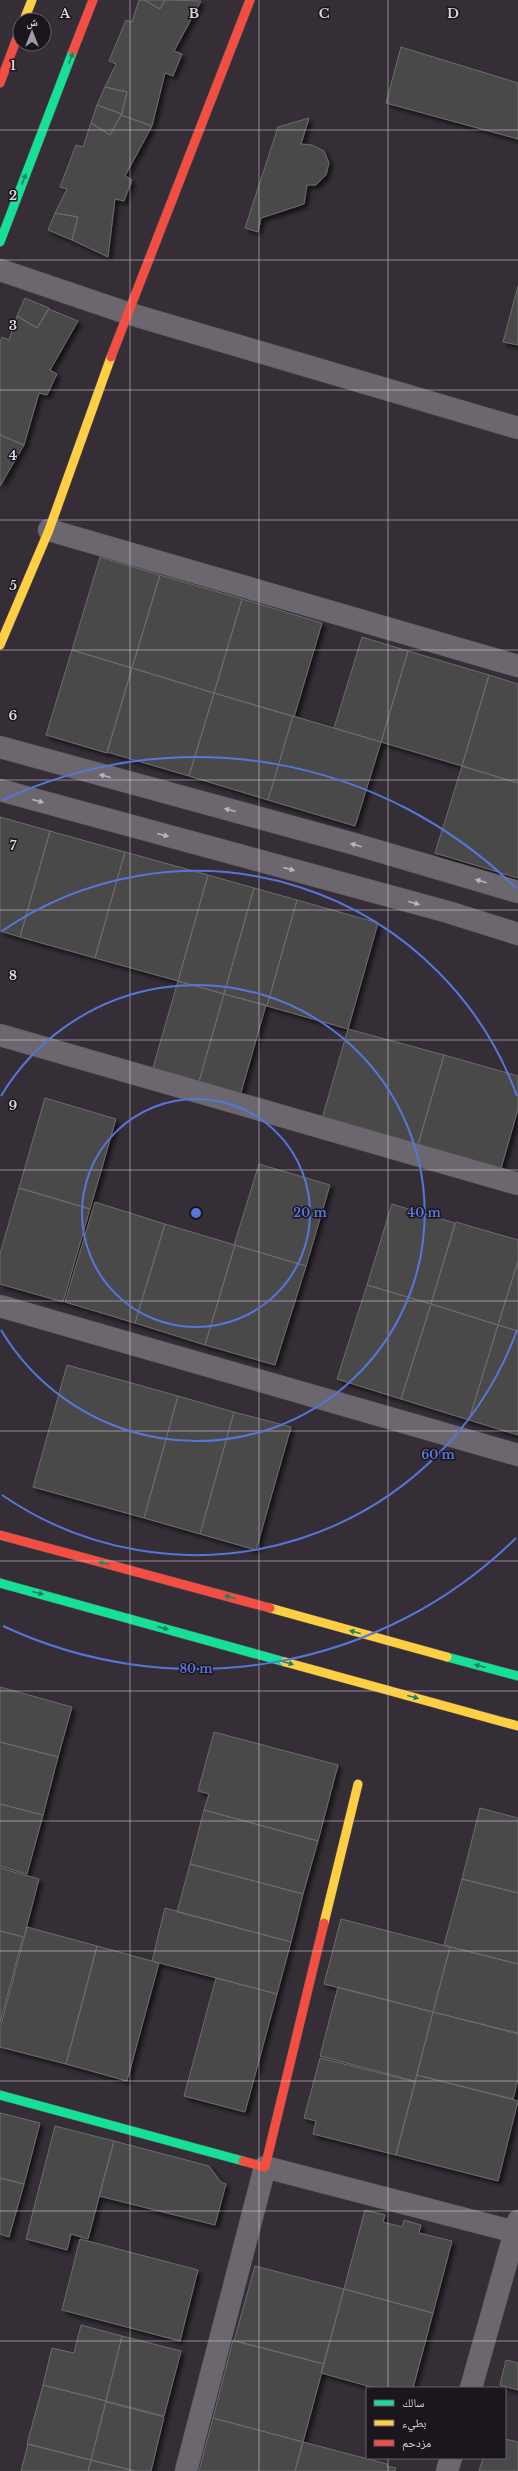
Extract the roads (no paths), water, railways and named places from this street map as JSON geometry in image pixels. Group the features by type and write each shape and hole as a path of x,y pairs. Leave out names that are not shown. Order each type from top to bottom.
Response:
{"main road":[{"path":"27,12 32,0"},
{"path":"0,242 93,0"},
{"path":"0,645 49,530 127,313 250,0"},
{"path":"0,83 12,51"},
{"path":"0,1535 518,1676"},
{"path":"0,1583 518,1726"},
{"path":"0,2095 265,2167 358,1784"}],"street":[{"path":"0,270 127,313 518,428"},
{"path":"49,530 518,666"},
{"path":"0,747 351,843 518,892"},
{"path":"0,790 448,912 518,934"},
{"path":"0,1035 518,1184"},
{"path":"0,1306 518,1455"},
{"path":"186,2471 265,2167 517,2226 471,2387"},
{"path":"447,2471 451,2459"}]}
